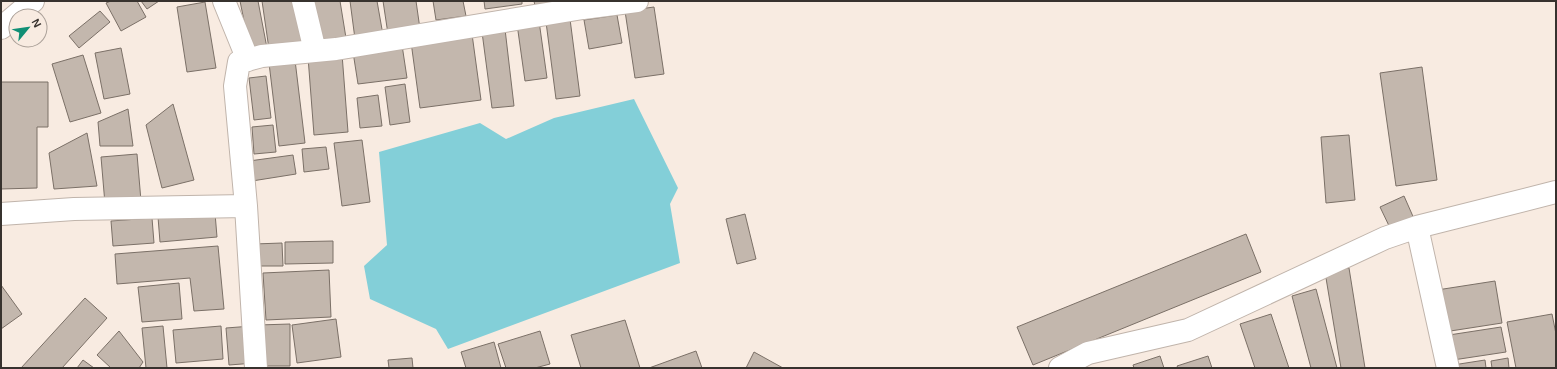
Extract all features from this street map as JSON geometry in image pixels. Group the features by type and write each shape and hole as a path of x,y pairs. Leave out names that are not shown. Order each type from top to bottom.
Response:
{"street":[{"path":"1,28 32,1"},
{"path":"224,1 248,60"},
{"path":"303,1 316,51"},
{"path":"256,368 246,206 235,86 239,62 262,56 343,48 583,5 637,1"},
{"path":"1060,368 1088,353 1188,330 1385,238 1417,227 1556,192"},
{"path":"1,214 74,209 246,206"},
{"path":"1417,227 1448,368"}],"water":[{"path":"634,99 678,188 670,204 680,263 448,349 436,329 370,299 364,266 387,245 379,152 480,123 506,139 554,118"}],"building":[{"path":"111,1 137,1 146,17 121,31 106,3"},
{"path":"141,1 159,1 147,9"},
{"path":"240,1 258,1 267,48 250,50"},
{"path":"262,1 300,1 307,43 269,49"},
{"path":"309,1 340,1 346,38 316,43"},
{"path":"350,1 377,1 383,35 355,39"},
{"path":"383,1 416,1 420,29 388,34"},
{"path":"433,1 463,1 466,16 436,20"},
{"path":"484,1 522,1 522,4 485,9"},
{"path":"534,1 565,1 535,6"},
{"path":"205,2 216,68 187,72 177,7"},
{"path":"654,7 664,74 635,78 625,11"},
{"path":"100,11 110,22 79,48 69,36"},
{"path":"617,15 622,43 589,49 584,20"},
{"path":"570,19 580,96 556,99 546,22"},
{"path":"539,21 547,78 525,81 517,24"},
{"path":"505,29 514,106 492,108 482,32"},
{"path":"472,34 481,100 420,108 411,42"},
{"path":"402,45 407,78 358,84 353,52"},
{"path":"121,48 130,94 104,99 95,53"},
{"path":"342,54 348,132 314,135 308,57"},
{"path":"83,55 101,113 70,122 52,64"},
{"path":"295,60 305,143 279,146 269,63"},
{"path":"1422,67 1437,180 1396,186 1380,73"},
{"path":"266,76 271,118 254,120 249,78"},
{"path":"1,82 48,82 48,127 37,127 37,188 1,189"},
{"path":"405,84 410,122 390,125 385,87"},
{"path":"378,95 382,126 360,128 357,98"},
{"path":"173,104 194,180 162,188 146,125"},
{"path":"128,109 133,146 100,146 98,122"},
{"path":"273,125 276,152 254,154 252,127"},
{"path":"87,133 97,186 54,189 49,153"},
{"path":"1349,135 1355,200 1326,203 1321,137"},
{"path":"362,140 370,202 342,206 334,143"},
{"path":"326,147 329,169 304,172 302,149"},
{"path":"137,154 141,201 105,204 101,157"},
{"path":"293,155 296,174 252,181 249,161"},
{"path":"1404,196 1415,221 1392,232 1380,207"},
{"path":"215,213 217,237 160,242 158,217"},
{"path":"745,214 756,259 737,264 726,219"},
{"path":"152,218 154,243 113,246 111,221"},
{"path":"1246,234 1261,272 1033,365 1017,327"},
{"path":"333,241 333,263 285,264 285,242"},
{"path":"282,243 283,266 254,266 254,244"},
{"path":"218,246 224,309 194,311 190,278 117,284 115,254"},
{"path":"1349,268 1365,368 1341,368 1325,272"},
{"path":"329,270 331,317 266,320 263,273"},
{"path":"1495,281 1502,323 1444,332 1437,290"},
{"path":"179,283 182,319 142,322 138,287"},
{"path":"1,285 22,314 1,329"},
{"path":"1316,289 1337,368 1311,368 1292,296"},
{"path":"85,298 107,318 62,368 21,368"},
{"path":"1271,314 1289,368 1255,368 1240,324"},
{"path":"1552,314 1556,334 1556,368 1516,368 1507,322"},
{"path":"336,319 341,357 297,363 292,325"},
{"path":"625,320 640,368 581,368 571,335"},
{"path":"290,324 290,366 258,366 258,325"},
{"path":"163,326 167,368 146,368 142,328"},
{"path":"221,326 223,359 176,363 173,330"},
{"path":"252,326 255,363 229,365 226,328"},
{"path":"1501,327 1506,352 1453,360 1449,335"},
{"path":"119,331 143,362 139,368 111,368 97,355"},
{"path":"540,331 550,364 535,368 506,368 498,344"},
{"path":"494,342 501,368 466,368 461,352"},
{"path":"696,351 702,368 649,368"},
{"path":"754,352 783,368 746,368"},
{"path":"1160,356 1164,368 1134,368 1133,365"},
{"path":"1208,356 1212,368 1178,368 1177,366"},
{"path":"412,358 413,368 389,368 388,360"},
{"path":"1508,358 1509,368 1492,368 1491,361"},
{"path":"83,360 94,368 77,368"},
{"path":"1485,360 1486,368 1453,368 1453,365"}]}
